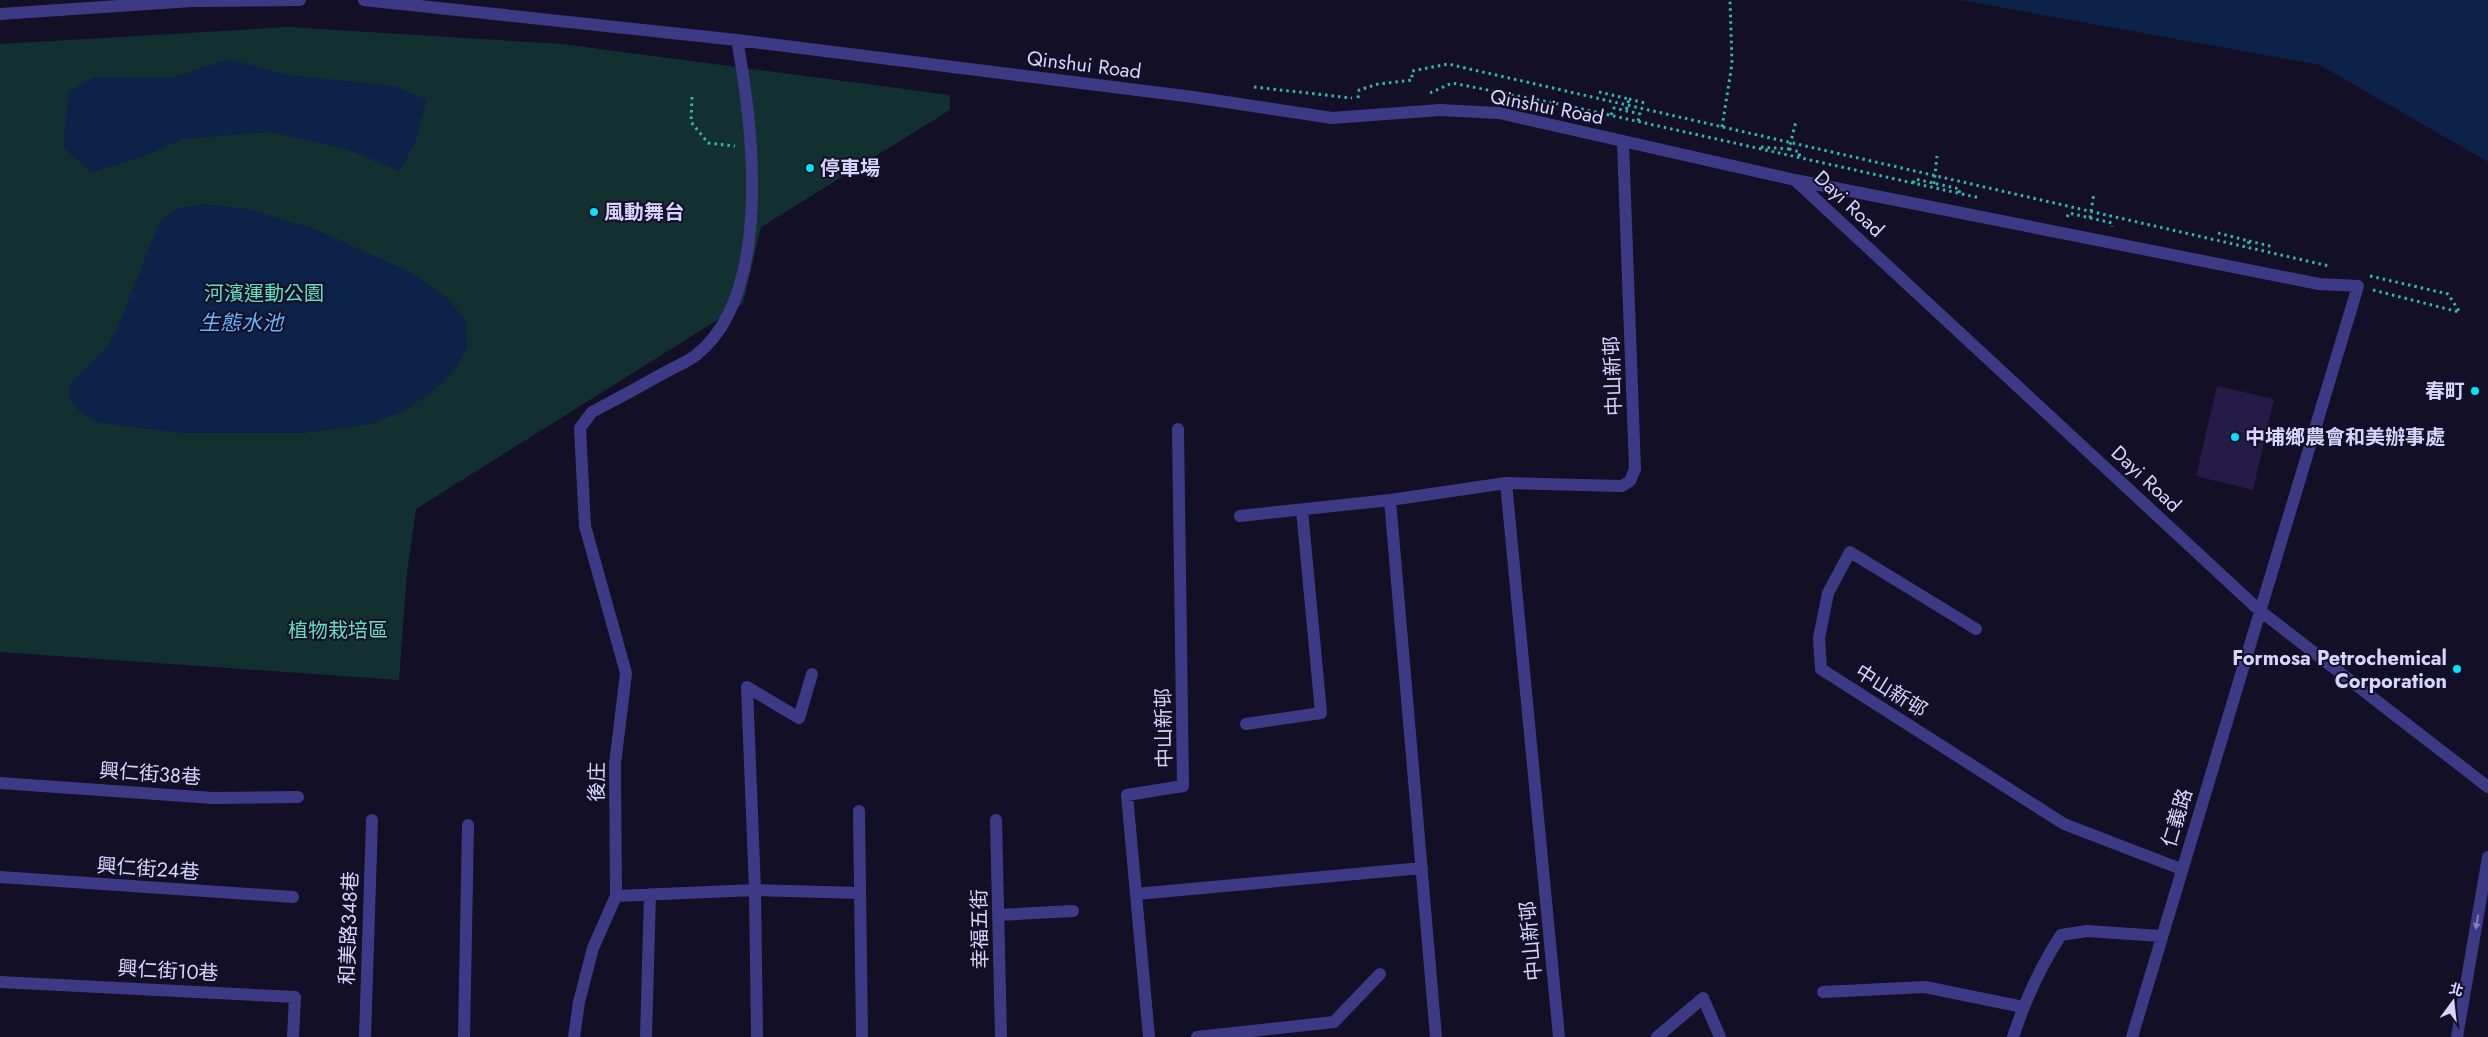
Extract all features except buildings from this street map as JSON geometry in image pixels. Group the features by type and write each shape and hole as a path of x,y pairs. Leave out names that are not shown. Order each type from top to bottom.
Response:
{"street":[{"path":"0,14 192,1 300,0"},
{"name":"Qinshui Road","path":"364,0 737,40 1193,97 1332,118 1440,110 1499,113 1577,129 1623,143 1795,180 2319,284 2360,280"},
{"name":"後庄","path":"574,1037 579,1002 593,948 616,896 615,764 626,673 585,526 580,428 592,412 695,356 719,331 733,304 746,264 753,204 743,70 737,40"},
{"name":"中山新邨","path":"1240,516 1390,500 1506,483 1622,486 1630,481 1635,469 1623,143"},
{"name":"Dayi Road","path":"1795,180 2259,610 2488,787"},
{"name":"仁義路","path":"2132,1037 2259,610 2360,280"},
{"name":"中山新邨","path":"1149,1037 1127,795 1184,786 1178,429"},
{"name":"中山新邨","path":"1506,483 1559,1037"},
{"path":"1390,500 1436,1037"},
{"path":"1246,724 1321,713 1302,510"},
{"name":"中山新邨","path":"1976,629 1850,552 1828,592 1819,638 1821,669 2064,824 2181,869"},
{"path":"757,1037 756,890 747,687 799,718 812,674"},
{"name":"興仁街38巷","path":"0,783 212,798 298,798"},
{"path":"860,812 862,1037"},
{"name":"和美路348巷","path":"365,1037 372,820"},
{"name":"幸福五街","path":"996,820 1001,1037"},
{"path":"464,1037 468,825"},
{"path":"2457,1037 2488,857"},
{"path":"1136,894 1422,868"},
{"name":"興仁街24巷","path":"0,877 293,898"},
{"path":"616,896 756,890 860,893"},
{"path":"646,1037 650,894"},
{"path":"998,915 1074,911"},
{"path":"2013,1037 2023,1008 2047,957 2061,935 2087,931 2161,936"},
{"path":"1197,1037 1334,1022 1380,974"},
{"name":"興仁街10巷","path":"0,982 295,997 293,1037"},
{"path":"1823,992 1925,987 2023,1008"},
{"path":"1656,1037 1703,998 1720,1037"}],"path":[{"path":"1722,127 1732,64 1730,0"},
{"path":"1358,98 1359,90 1378,84 1412,80 1412,71 1448,64 2333,267"},
{"path":"1599,92 1645,102"},
{"path":"692,97 691,122 708,143 750,150"},
{"path":"1626,111 1629,99"},
{"path":"1611,115 1614,108 1640,114 1638,121"},
{"path":"1789,149 1796,121"},
{"path":"1750,146 1789,149 1800,152 1799,157"},
{"path":"1934,184 1937,156"},
{"path":"1913,183 1915,180 1960,189 1959,193"},
{"path":"2090,218 2094,193"},
{"path":"2069,214 2112,223"},
{"path":"2218,233 2274,247"},
{"path":"2247,248 2249,241"},
{"path":"2360,280 2448,294 2459,312 2360,280"}],"green space":[{"name":"河濱運動公園","path":"288,27 562,44 950,95 950,110 761,227 743,304 416,509 407,573 399,680 0,652 0,44"}],"water":[{"path":"1960,0 2488,0 2488,162 2320,65"},
{"path":"228,59 288,75 395,86 427,100 416,141 400,171 346,149 269,132 183,139 146,155 91,173 63,147 69,91 94,77 171,78"},
{"name":"生態水池","path":"204,204 247,209 312,228 408,271 445,296 465,319 468,347 455,370 436,389 405,410 372,424 304,433 183,433 100,423 80,412 69,398 71,382 109,344 116,331 159,223 175,209"}],"place":[{"name":"停車場","path":"810,168"},
{"name":"風動舞台","path":"594,212"},
{"name":"春町","path":"2475,391"},
{"name":"中埔鄉農會和美辦事處","path":"2235,437"},
{"name":"Formosa Petrochemical Corporation","path":"2457,669"}],"park label":[{"name":"植物栽培區","path":"338,630"}]}
